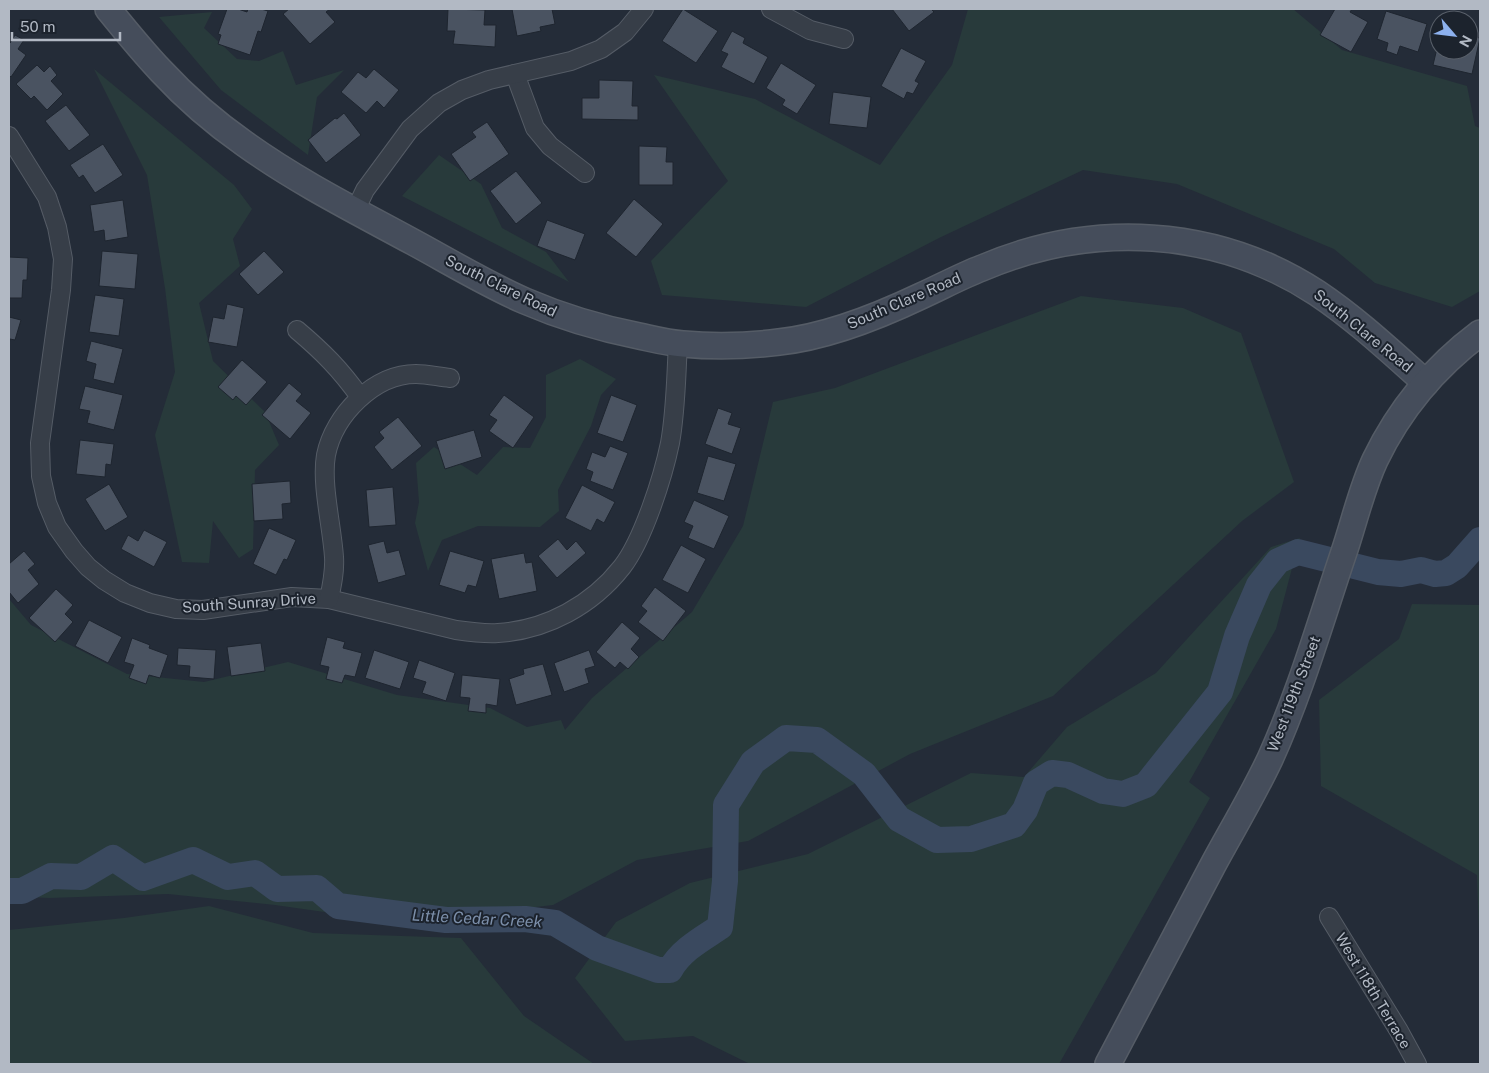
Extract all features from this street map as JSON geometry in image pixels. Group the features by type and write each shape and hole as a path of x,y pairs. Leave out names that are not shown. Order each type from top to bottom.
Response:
{"street":[{"name":"South Clare Road","path":"108,9 161,71 215,121 272,163 304,183 494,286 539,307 580,322 678,344 718,346 781,342 810,336 887,311 1010,256 1071,241 1135,236 1197,244 1227,251 1257,262 1290,278 1315,292 1343,312 1426,383"},
{"path":"355,210 365,190 410,129 440,103 462,90 489,80 571,62 601,49 624,32 644,9"},
{"path":"771,9 810,30 844,39"},
{"path":"515,74 535,128 550,146 585,173"},
{"name":"South Sunray Drive","path":"9,136 47,197 63,259 61,290 40,443 42,476 48,503 57,527 88,567 125,593 150,603 176,609 203,610 292,597 330,598 456,630 477,633 499,633 531,628 554,621 580,606 604,587 623,566 648,516 661,478 670,442 678,344"},
{"path":"297,330 321,350 344,374 360,397"},
{"name":"West 119th Street","path":"1108,1064 1269,761 1303,676 1362,492 1375,460 1393,427 1426,383 1450,357 1480,333"},
{"path":"330,598 334,559 325,480 326,455 333,435 345,413 360,397 380,384 415,374 450,378"},
{"name":"West 118th Terrace","path":"1329,917 1400,1030 1417,1064"}],"shaded area":[{"path":"968,9 1293,9 1342,50 1467,86 1475,126 1480,128 1480,291 1452,307 1375,283 1334,249 1177,184 1083,170 939,238 806,307 662,295 651,261 728,181 654,75 755,99 880,165 952,65"},
{"path":"212,12 204,28 237,59 259,61 283,51 296,85 344,70 317,97 308,155 221,90 159,17"},
{"path":"94,69 234,185 252,209 233,239 240,266 199,303 213,361 265,412 279,445 255,470 253,549 239,558 213,521 209,563 182,562 155,435 175,372 165,288 147,175"},
{"path":"439,155 481,184 502,228 546,252 569,282 402,196"},
{"path":"1081,296 1183,308 1241,333 1294,482 1242,521 1053,696 910,754 748,841 637,860 553,905 402,923 275,905 168,894 49,898 9,896 9,599 31,625 127,674 204,682 288,662 397,695 490,708 527,727 561,720 565,730 592,698 692,612 743,526 773,402 835,388"},
{"path":"580,359 616,379 601,395 591,426 558,490 559,511 540,527 478,526 442,540 428,571 415,523 419,502 416,463 434,447 477,475 503,447 530,448 546,417 546,375"},
{"path":"1300,538 1276,629 1189,782 1210,798 1059,1064 750,1064 693,1036 625,1041 575,978 616,922 690,883 808,854 971,773 1024,777 1067,727 1156,673 1271,547"},
{"path":"1412,604 1480,605 1480,963 1477,875 1321,786 1319,700 1399,639"},
{"path":"209,906 313,933 461,938 524,1016 594,1064 9,1064 9,930 124,918"}],"building":[{"path":"227,9 238,9 247,12 248,9 268,11 261,32 258,31 250,55 218,44 221,35 218,34"},
{"path":"289,9 330,9 326,12 335,22 310,44 283,14"},
{"path":"448,9 485,10 484,25 496,25 495,47 453,44 455,31 447,31"},
{"path":"512,9 552,9 555,24 540,27 541,31 517,36"},
{"path":"683,9 718,31 696,63 662,41"},
{"path":"892,9 931,9 934,12 909,31"},
{"path":"1335,9 1352,9 1350,12 1368,22 1351,52 1320,35"},
{"path":"1386,11 1427,24 1418,52 1400,46 1397,55 1386,51 1388,43 1377,39"},
{"path":"732,31 745,38 743,43 768,57 754,84 721,67 728,54 721,51"},
{"path":"15,35 24,40 18,49 26,55 11,77 9,75 9,42"},
{"path":"901,48 926,61 915,81 919,83 913,94 907,92 904,99 881,86"},
{"path":"1434,60 1475,60 1472,74 1433,65"},
{"path":"781,63 816,85 797,114 782,105 785,100 766,88"},
{"path":"37,65 44,72 50,66 57,75 51,81 63,94 47,110 34,96 31,99 16,84"},
{"path":"374,69 399,90 384,108 377,101 366,113 341,92 358,72 366,78"},
{"path":"599,80 633,81 632,106 638,106 638,120 582,119 582,98 599,98"},
{"path":"833,92 871,97 867,128 829,124"},
{"path":"66,105 90,135 69,151 45,121"},
{"path":"344,113 361,135 326,163 308,140"},
{"path":"487,122 509,154 470,181 451,154 476,137 472,132"},
{"path":"103,144 123,175 95,193 83,175 79,178 70,165"},
{"path":"639,146 667,147 666,162 673,162 673,185 639,185"},
{"path":"516,171 542,203 516,224 490,191"},
{"path":"634,199 663,224 636,257 606,233"},
{"path":"123,200 128,237 105,241 104,230 94,232 90,205"},
{"path":"547,220 585,234 575,260 537,246"},
{"path":"102,251 138,254 135,289 99,286"},
{"path":"264,251 284,272 258,295 239,274"},
{"path":"9,257 28,258 27,280 23,280 22,298 9,298"},
{"path":"95,295 124,299 119,336 89,332"},
{"path":"227,304 244,308 237,347 208,342 213,317 224,319"},
{"path":"9,317 21,320 15,340 10,339 9,345"},
{"path":"91,341 123,349 114,384 93,379 96,364 86,361"},
{"path":"242,360 267,382 246,405 236,396 233,400 218,387"},
{"path":"289,383 302,394 296,401 311,413 290,439 262,415"},
{"path":"85,386 123,395 114,430 87,423 90,411 79,409"},
{"path":"504,395 534,417 513,448 489,431 497,420 489,415"},
{"path":"611,395 637,405 623,442 597,433"},
{"path":"718,408 732,413 728,424 741,428 732,454 705,444"},
{"path":"398,417 422,446 392,470 374,447 384,438 379,432"},
{"path":"474,430 482,457 445,469 436,441"},
{"path":"80,440 114,444 111,465 106,464 105,477 76,474"},
{"path":"610,446 628,453 613,490 590,481 593,472 586,469 592,452 605,457"},
{"path":"708,456 736,464 724,501 697,493"},
{"path":"290,481 291,503 282,504 283,519 254,521 252,484"},
{"path":"109,484 128,517 105,531 85,499"},
{"path":"582,485 615,502 604,523 597,519 591,531 565,518"},
{"path":"393,487 396,525 369,527 366,490"},
{"path":"694,500 729,516 714,549 688,538 693,526 684,522"},
{"path":"269,528 296,540 287,560 284,559 276,575 253,564"},
{"path":"144,530 167,542 154,567 121,549 128,535 138,541"},
{"path":"558,539 567,550 576,541 586,553 557,578 538,556"},
{"path":"384,541 387,553 399,550 406,575 378,583 368,545"},
{"path":"681,545 706,559 688,593 662,580"},
{"path":"24,551 35,564 28,570 39,584 18,603 9,592 9,564"},
{"path":"450,551 484,561 476,587 468,585 465,593 439,585"},
{"path":"524,553 526,563 532,562 537,591 499,599 491,559"},
{"path":"655,587 686,611 663,641 638,622 647,611 641,606"},
{"path":"56,589 73,605 65,614 73,622 55,642 29,618"},
{"path":"89,620 122,637 108,663 75,646"},
{"path":"622,622 640,638 631,649 639,657 628,669 620,662 615,668 596,652"},
{"path":"327,637 345,642 343,648 362,653 355,677 345,675 342,683 326,679 329,667 320,665"},
{"path":"132,638 150,645 149,648 168,655 160,678 149,675 146,684 129,678 134,665 124,662"},
{"path":"261,643 265,671 231,676 227,647"},
{"path":"178,648 216,650 214,679 189,677 190,666 177,665"},
{"path":"374,650 409,662 400,689 365,678"},
{"path":"589,650 595,666 585,669 589,683 564,692 554,663"},
{"path":"419,660 455,673 446,701 422,693 426,682 413,678"},
{"path":"543,664 552,695 516,705 509,679 524,674 523,669"},
{"path":"462,675 500,679 497,706 486,704 486,713 468,711 470,698 460,697"}],"waterway":[{"name":"Little Cedar Creek","path":"9,891 22,891 51,876 81,877 113,858 143,878 193,860 228,877 255,873 277,889 317,888 338,906 446,920 525,919 555,923 597,948 658,970 670,970 686,951 720,927 725,881 726,805 753,762 786,738 817,740 864,774 899,819 937,840 971,839 1014,825 1025,810 1036,783 1052,773 1068,775 1103,791 1123,794 1146,785 1220,692 1237,636 1259,585 1278,561 1298,552 1378,572 1401,574 1421,570 1435,574 1446,573 1457,566 1480,540"}]}
